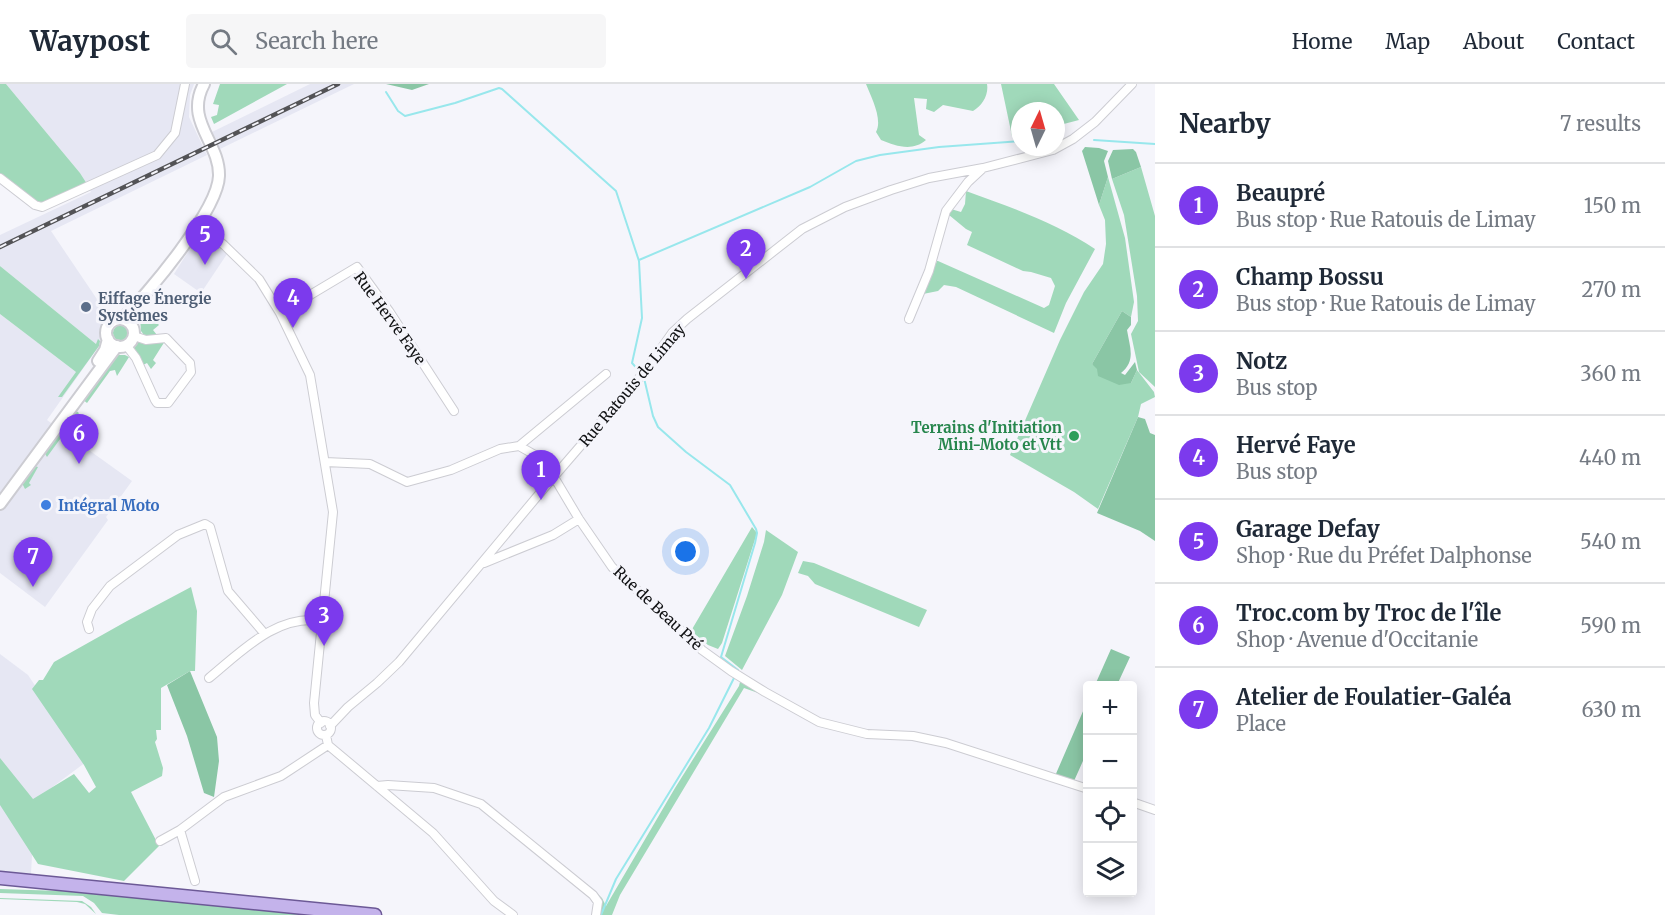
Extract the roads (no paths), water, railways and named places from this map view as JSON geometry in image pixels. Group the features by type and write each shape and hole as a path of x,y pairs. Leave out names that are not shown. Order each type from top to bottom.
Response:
{"main road":[{"path":"117,344 106,332 108,326 116,319 122,319 148,292 198,224 216,192 219,174 213,152 199,122 198,106 204,84"},
{"path":"0,494 101,357 133,331 148,292"},
{"path":"122,319 133,331"},
{"path":"0,504 117,344"},
{"path":"0,880 375,915"}],"street":[{"path":"0,178 35,206 42,207 157,154 175,133 185,84"},
{"name":"Rue Ratouis de Limay","path":"330,726 399,662 646,370 672,333 687,319 802,229 845,207 929,178 983,168 1053,150 1095,122 1132,84"},
{"path":"909,319 929,271 946,211 968,182 983,168"},
{"path":"198,224 224,245 259,279 280,313 310,375 333,512 314,703 315,715 321,723"},
{"name":"Rue Hervé Faye","path":"280,313 357,267 389,311 454,411"},
{"path":"117,344 136,358 157,403 168,403 191,372 190,363 166,338 146,339 133,331"},
{"path":"325,462 370,464 407,482 451,470 500,449 519,446 606,374"},
{"name":"Rue de Beau Pré","path":"519,446 535,455 554,477 612,567 702,650 731,671 819,722 867,734 913,736 946,743 1083,787"},
{"path":"482,563 553,535 579,519"},
{"path":"89,629 88,616 100,597 137,565 182,532 202,524 209,525 228,591 264,633"},
{"path":"209,678 264,633 291,623 323,621"},
{"path":"321,723 325,722 330,726 331,730 326,735"},
{"path":"321,723 318,730 320,734 326,735"},
{"path":"326,735 328,745 433,833 494,901 513,915"},
{"path":"160,841 180,830 224,797 281,776 328,745"},
{"path":"377,786 434,788 481,804 593,896 598,902 596,915"},
{"path":"1137,804 1155,810"},
{"path":"180,830 195,881"}],"waterway":[{"path":"386,92 398,111 405,116 502,89 616,191 639,261 642,318 632,363 641,373"},
{"path":"1094,140 1155,144"},
{"path":"639,260 810,187 856,161 880,155 939,147 1011,142"},
{"path":"644,378 658,427 686,452 730,485 756,529 755,543 721,657 738,670"},
{"path":"601,915 616,879 709,728 734,678"}],"railway":[{"path":"0,247 338,84"}],"place":[{"name":"Garage Defay","path":"205,265"},
{"name":"Champ Bossu","path":"746,279"},
{"name":"Eiffage Énergie Systèmes","path":"86,307"},
{"name":"Hervé Faye","path":"293,328"},
{"name":"Terrains d'Initiation Mini-Moto et Vtt","path":"1074,436"},
{"name":"Troc.com by Troc de l'île","path":"79,464"},
{"name":"Beaupré","path":"541,500"},
{"name":"Intégral Moto","path":"46,505"},
{"name":"Atelier de Foulatier-Galéa","path":"33,587"},
{"name":"Notz","path":"324,646"}]}
